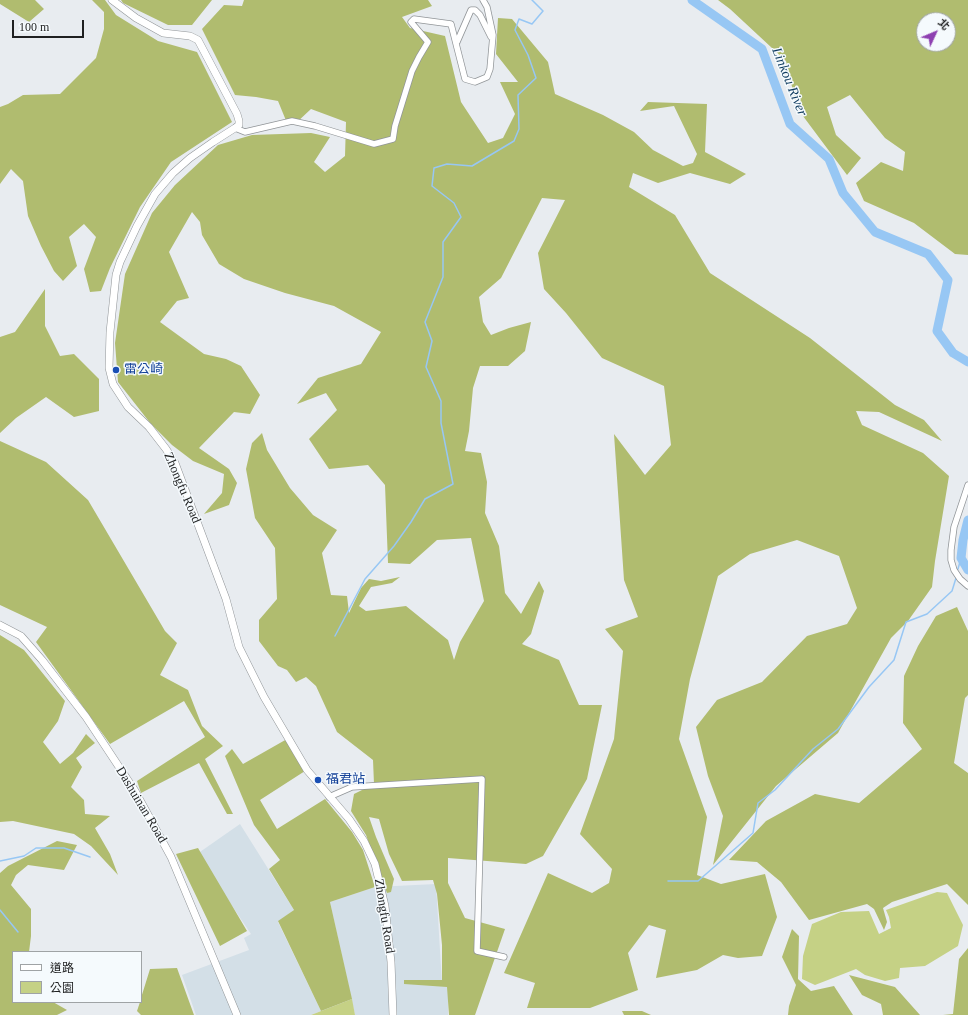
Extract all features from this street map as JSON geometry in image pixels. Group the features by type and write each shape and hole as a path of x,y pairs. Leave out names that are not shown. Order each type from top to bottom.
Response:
{"street":[{"path":"112,0 136,18 163,33 190,36 198,40 237,114 239,124 234,128 244,132 292,121 315,126 374,144 393,139 395,126 412,71 428,42 411,22 414,19 451,24 465,79 475,82 487,77 490,69 493,35 488,7 483,0"},
{"path":"456,42 471,10 475,10 480,15 492,40"},
{"name":"Zhongfu Road","path":"234,128 190,158 173,173 155,194 137,226 120,262 116,275 110,332 109,368 113,384 128,407 149,427 166,449 175,464 226,598 239,647 264,697 307,770 349,820 364,842 375,864 385,906 392,962 393,1015"},
{"path":"968,485 954,527 951,550 951,560 954,570 960,579 968,586"},
{"name":"Dashuinan Road","path":"0,625 21,636 42,660 86,717 134,791 171,857 237,1015"},
{"path":"329,797 352,786 482,779 477,951 504,957"}],"shaded area":[{"path":"240,824 294,910 278,922 321,1011 311,1015 196,1015 182,975 249,950 244,938 251,934 197,854"},
{"path":"436,884 442,984 448,985 448,1015 355,1015 330,902 375,887"}],"green space":[{"path":"0,0 35,0 44,9 29,22 0,4"},
{"path":"92,0 105,0 116,15 158,41 197,52 232,122 171,162 140,207 110,268 101,291 90,292 84,269 96,237 84,224 69,237 77,266 63,281 54,271 28,216 23,181 11,169 0,184 0,107 23,95 60,94 96,58 104,29 104,12"},
{"path":"121,0 212,0 192,25 168,25 123,3"},
{"path":"244,0 428,0 432,6 402,17 410,28 445,36 461,102 488,143 503,138 515,114 500,82 518,82 496,54 498,18 512,19 548,62 555,94 603,115 634,132 653,150 683,166 693,163 697,154 674,106 640,111 648,102 707,104 705,152 746,174 730,184 690,173 658,183 633,173 629,187 675,215 710,273 810,338 895,405 924,420 942,441 879,412 856,411 862,425 923,453 949,476 932,587 908,621 891,638 838,733 776,786 713,865 723,816 708,776 696,727 717,700 762,682 807,636 847,624 857,608 839,556 797,540 750,554 718,576 690,679 679,739 707,817 697,875 721,884 765,874 777,917 762,956 738,958 723,955 697,970 656,978 666,930 649,925 628,953 638,990 590,1008 527,1008 535,983 504,973 548,873 592,893 609,883 612,869 580,834 614,739 623,651 605,629 638,617 624,580 614,434 645,475 671,445 664,386 602,358 566,313 544,289 538,253 565,200 542,198 501,278 479,297 483,322 491,335 531,322 525,351 508,366 480,366 473,388 469,431 465,451 481,453 487,482 485,513 499,546 505,593 521,614 539,581 544,591 531,634 522,644 559,660 579,705 602,705 587,779 543,856 526,864 448,858 448,883 465,918 505,929 475,1015 449,1015 447,987 404,984 404,980 442,980 442,945 437,894 433,880 402,881 389,854 379,819 369,817 394,879 391,892 387,893 366,835 351,811 354,794 374,784 373,760 337,732 316,686 306,677 296,682 287,670 278,666 259,641 259,620 277,599 275,548 255,518 246,469 252,443 262,433 267,450 290,488 313,515 337,530 322,553 331,595 347,596 349,613 361,588 369,579 381,581 400,577 392,583 371,587 359,606 366,611 406,606 448,640 454,660 460,642 484,601 471,538 437,540 410,564 388,563 385,485 368,465 329,469 309,439 337,410 326,393 297,404 318,378 361,364 381,332 334,306 285,293 244,279 219,264 202,235 200,222 192,212 169,252 189,298 177,301 160,322 204,354 226,359 241,366 260,395 250,414 234,412 199,448 229,469 237,483 229,505 204,514 222,493 224,474 193,461 172,445 151,424 118,382 115,343 125,274 152,213 175,185 218,145 252,135 311,133 330,137 314,162 325,172 345,156 346,122 311,109 296,123 287,123 278,101 235,95 202,29 224,5 242,6"},
{"path":"718,0 968,0 968,255 955,254 914,223 864,201 856,183 881,162 903,171 905,152 885,138 850,95 827,107 836,135 861,158 847,175 797,108 786,61 730,9"},
{"path":"45,289 45,326 60,356 74,354 99,379 99,411 74,417 46,397 16,418 0,433 0,337 15,332"},
{"path":"0,441 46,462 88,500 165,631 177,643 160,675 188,690 202,726 223,746 205,759 233,814 227,814 199,763 141,793 137,781 205,737 184,701 110,744 36,642 47,627 0,605"},
{"path":"957,607 968,631 968,695 965,698 954,763 968,773 968,905 947,884 892,902 883,908 887,922 884,930 874,909 867,904 809,920 781,882 757,862 729,860 766,821 815,794 859,803 922,749 903,723 904,676 918,646 936,616"},
{"path":"0,635 24,650 65,701 58,721 43,742 60,764 73,753 86,734 95,743 76,758 82,767 71,787 84,800 85,814 110,816 95,828 110,854 118,875 91,846 74,834 13,821 0,822"},
{"path":"287,739 305,771 260,800 277,829 325,799 352,832 363,850 375,887 330,902 352,999 321,1011 278,921 294,910 269,869 280,860 254,825 225,756 232,749 243,764"},
{"path":"57,841 77,845 64,870 28,865 16,875 11,885 31,909 31,936 29,951 12,951 12,1003 55,1003 67,1010 57,1015 0,1015 0,873 8,866"},
{"path":"198,848 247,931 220,946 176,854"},
{"path":"937,892 947,893 963,925 958,946 925,966 900,968 899,978 885,981 865,975 856,969 815,985 802,979 803,956 812,924 841,912 869,911 879,934 891,928 886,910"},
{"path":"792,929 799,936 798,979 811,991 834,986 853,1015 788,1015 789,1006 796,985 782,957"},
{"path":"968,948 968,1015 943,1015 953,1014 959,959"},
{"path":"177,968 194,1015 141,1015 137,1011 140,1003 142,1003 142,995 150,969"},
{"path":"849,975 895,987 920,1015 883,1015 881,1004 862,995"},
{"path":"352,999 355,1015 311,1015"},
{"path":"622,1011 642,1011 651,1015 624,1015"}],"waterway":[{"path":"335,636 365,579 394,546 425,499 453,484 441,423 441,401 426,367 432,341 425,322 443,277 443,242 461,217 454,203 432,186 434,168 447,164 472,166 514,141 519,129 518,95 536,78 528,55 515,30 519,19 532,24 543,11 532,0"},
{"name":"Linkou River","path":"692,0 762,49 790,124 829,159 843,193 875,232 928,254 948,280 937,331 953,353 968,362"},
{"name":"Linkou River","path":"968,520 963,540 961,558 968,570"},
{"path":"958,569 961,558"},
{"path":"668,881 698,881 753,833 758,803 775,790 813,749 838,729 869,687 894,660 906,622 927,614 952,591 956,578"},
{"path":"0,861 24,856 36,848 64,848 90,857"},
{"path":"0,910 18,932"}],"place":[{"name":"雷公崎","path":"116,370"},
{"name":"福君站","path":"318,780"}]}
